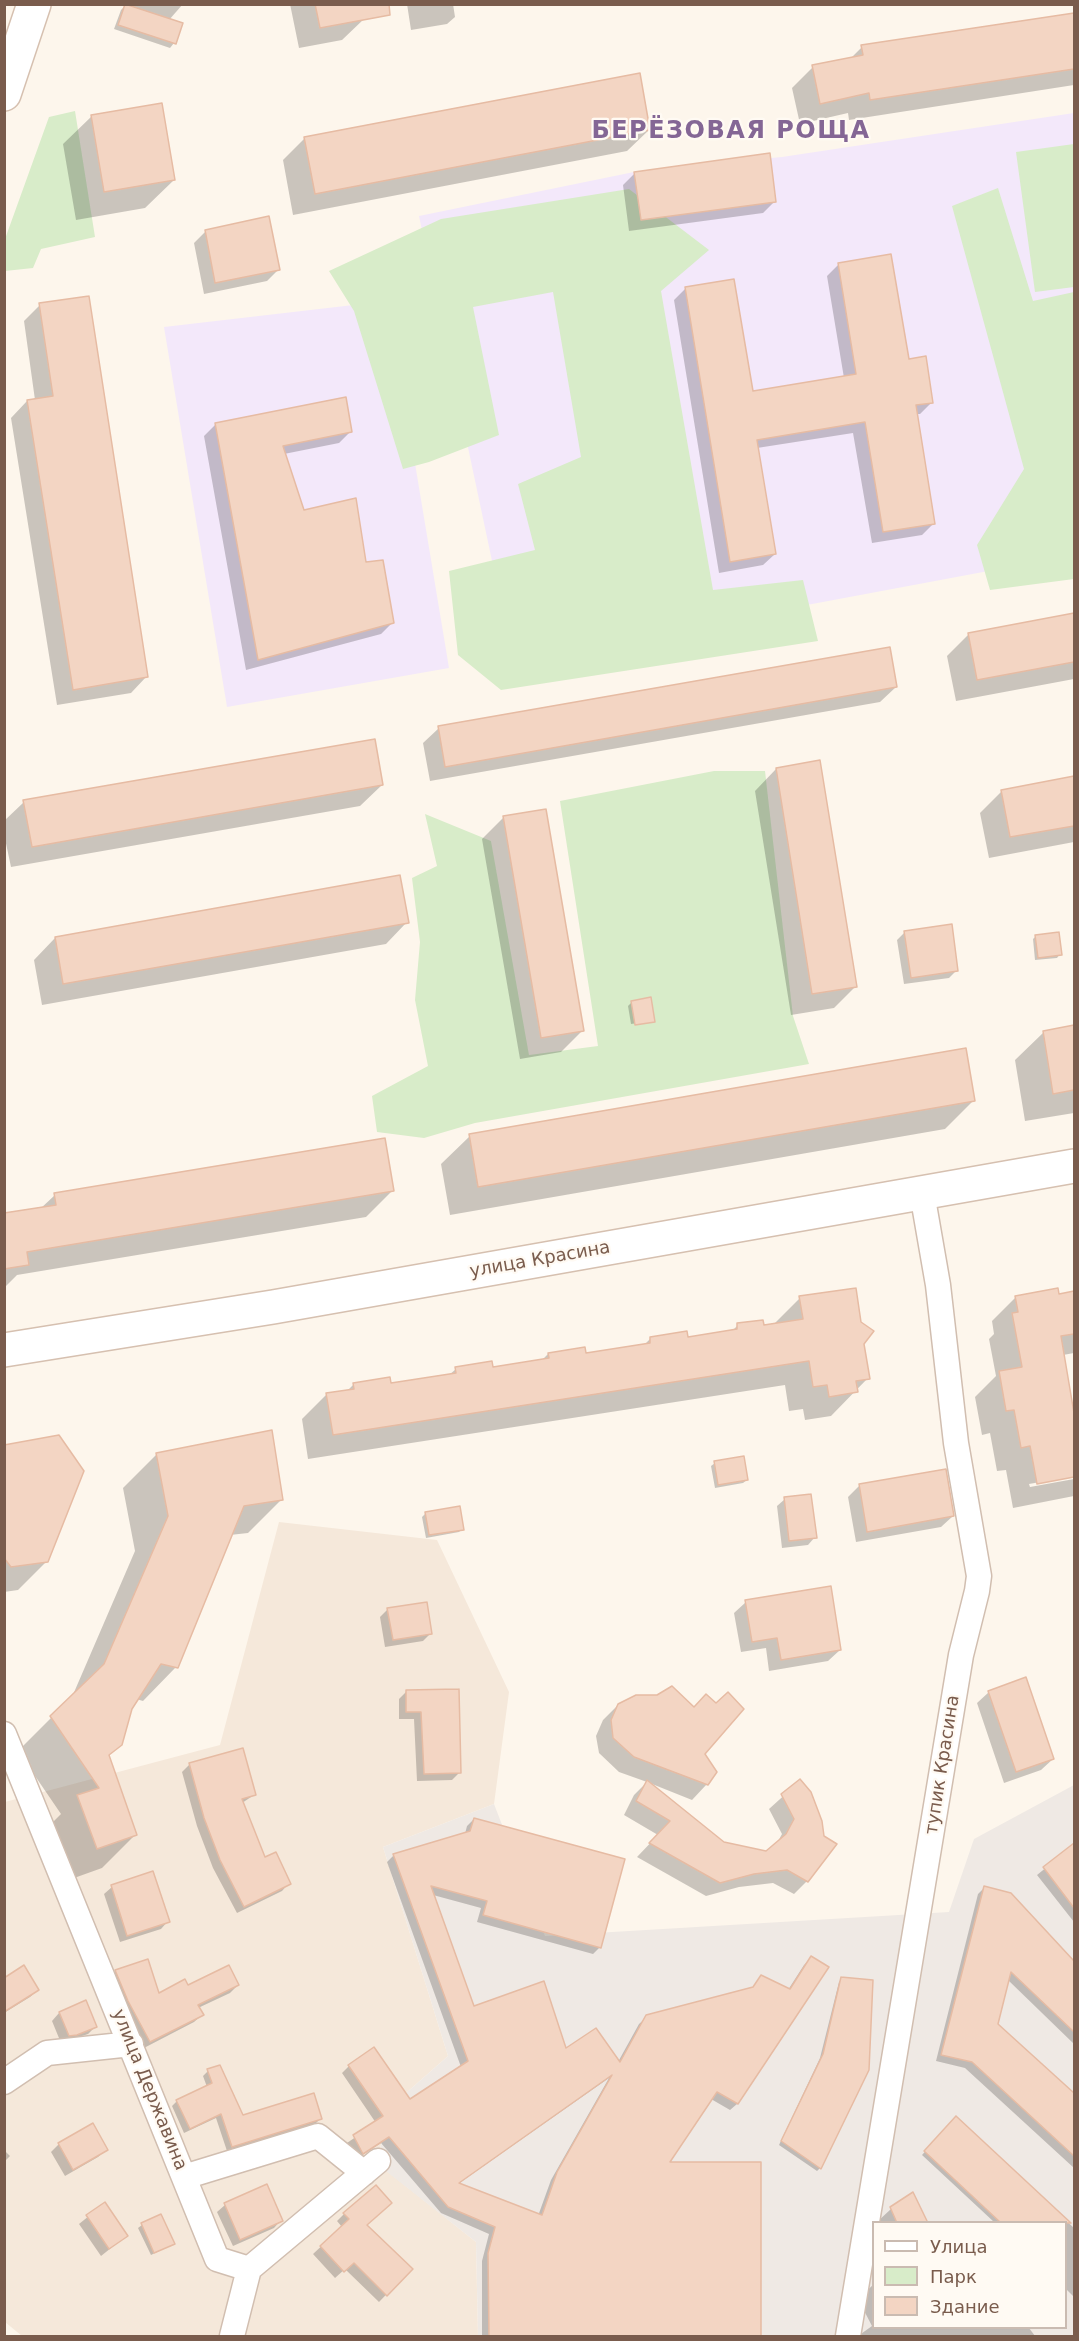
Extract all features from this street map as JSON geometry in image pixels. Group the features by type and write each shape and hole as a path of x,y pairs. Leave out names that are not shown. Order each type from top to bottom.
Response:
{"main road":[{"path":"4,94 34,4"},
{"name":"улица Красина","path":"4,1350 273,1307 1074,1166"}],"street":[{"name":"тупик Красина","path":"848,2337 961,1655 979,1576 956,1443 938,1285 922,1193"},
{"name":"улица Державина","path":"7,1747 131,2044 217,2259 249,2270"},
{"path":"4,2082 47,2052 131,2044"},
{"path":"184,2177 318,2136 371,2167 249,2270 232,2337"}],"shaded area":[{"path":"1074,113 1074,555 513,660 419,216 634,172 770,153 771,158 782,157"},
{"path":"388,301 449,668 227,707 164,327"},
{"path":"279,1522 437,1540 509,1692 494,1804 383,1847 448,2056 389,2108 377,2163 476,2242 478,2336 22,2336 5,2322 5,1802 220,1745"},
{"path":"1074,1785 1074,2336 478,2336 476,2242 377,2164 389,2108 448,2056 383,1847 494,1804 545,1936 949,1912 974,1839"}],"green space":[{"path":"75,111 95,237 41,249 33,268 5,271 5,239 49,117"},
{"path":"1074,144 1074,287 1035,292 1016,152"},
{"path":"998,188 1033,301 1074,292 1074,579 990,590 977,545 1024,469 952,206"},
{"path":"629,189 709,250 661,291 713,590 803,580 818,641 501,690 458,655 449,571 535,550 518,484 581,457 553,292 473,307 499,435 429,462 403,469 354,311 329,271 441,219"},
{"path":"714,771 765,771 793,1016 809,1064 475,1123 424,1138 377,1132 372,1096 428,1066 415,1000 420,942 412,878 437,866 425,814 491,841 529,1055 598,1046 560,801"}],"building":[{"path":"125,4 183,23 176,44 118,25"},
{"path":"315,4 389,4 390,15 320,28"},
{"path":"1074,13 1074,69 870,100 869,93 820,104 812,65 863,55 861,45"},
{"path":"640,73 650,130 315,194 304,137"},
{"path":"162,103 175,180 104,192 91,115"},
{"path":"770,153 776,202 641,220 634,172"},
{"path":"269,216 280,270 215,283 205,230"},
{"path":"891,254 909,359 926,356 933,403 916,405 935,524 883,532 865,422 757,440 776,554 730,562 685,287 734,279 753,391 856,374 838,263"},
{"path":"89,296 148,677 73,690 27,400 53,396 39,303"},
{"path":"346,397 352,432 283,446 304,510 356,498 366,562 383,560 394,623 258,660 215,423"},
{"path":"1074,613 1074,662 977,680 968,633"},
{"path":"890,647 897,687 445,767 438,726"},
{"path":"375,739 383,785 32,847 23,800"},
{"path":"820,760 857,987 812,994 776,768"},
{"path":"1074,776 1074,826 1010,837 1001,790"},
{"path":"546,809 584,1031 541,1038 503,816"},
{"path":"400,875 409,923 63,984 55,937"},
{"path":"952,924 958,971 911,978 904,931"},
{"path":"1059,932 1062,955 1038,958 1035,935"},
{"path":"651,997 655,1022 635,1025 631,1001"},
{"path":"1074,1025 1074,1090 1053,1094 1043,1031"},
{"path":"966,1048 975,1101 478,1187 469,1134"},
{"path":"385,1138 394,1191 27,1252 29,1265 4,1269 4,1213 56,1205 54,1193"},
{"path":"856,1288 861,1322 874,1331 864,1344 870,1379 856,1381 858,1392 829,1397 827,1385 813,1387 809,1361 333,1435 326,1393 354,1389 353,1383 390,1377 391,1383 456,1373 455,1367 492,1361 493,1367 549,1358 548,1353 585,1347 586,1353 650,1343 650,1337 687,1331 688,1337 737,1329 737,1323 763,1320 764,1325 803,1319 799,1296"},
{"path":"1058,1288 1059,1294 1074,1291 1074,1334 1061,1336 1074,1413 1074,1477 1037,1484 1030,1446 1021,1448 1014,1410 1006,1411 999,1371 1022,1367 1012,1313 1018,1312 1015,1296"},
{"path":"272,1430 283,1500 244,1506 178,1668 161,1664 132,1709 122,1745 109,1755 137,1835 97,1849 77,1795 99,1788 50,1716 104,1664 168,1516 156,1453"},
{"path":"59,1435 84,1471 48,1562 11,1567 4,1558 4,1445"},
{"path":"744,1456 748,1480 718,1485 714,1461"},
{"path":"946,1469 954,1516 867,1532 859,1484"},
{"path":"811,1494 817,1538 789,1541 784,1497"},
{"path":"460,1506 464,1530 429,1535 425,1512"},
{"path":"831,1586 841,1650 781,1660 777,1638 752,1642 745,1600"},
{"path":"427,1602 432,1634 393,1640 387,1608"},
{"path":"1026,1677 1054,1759 1016,1772 988,1691"},
{"path":"672,1686 694,1707 706,1694 716,1703 728,1692 744,1709 705,1754 717,1772 708,1785 634,1757 613,1738 611,1720 618,1704 636,1695 657,1695"},
{"path":"459,1689 461,1773 424,1774 421,1712 406,1712 406,1690"},
{"path":"243,1748 256,1795 242,1799 265,1857 276,1852 291,1884 244,1907 220,1860 204,1818 189,1763"},
{"path":"800,1779 811,1792 822,1821 824,1836 837,1844 808,1882 787,1870 754,1874 720,1883 649,1843 670,1821 636,1801 647,1780 724,1842 766,1851 786,1834 794,1819 781,1794"},
{"path":"474,1818 625,1859 601,1948 483,1915 487,1901 431,1886 474,2006 544,1981 566,2048 596,2028 620,2062 646,2015 753,1987 761,1975 790,1989 811,1956 829,1967 738,2104 717,2092 670,2162 761,2162 761,2337 489,2337 488,2253 495,2227 448,2207 389,2137 363,2154 353,2135 383,2116 348,2065 374,2047 410,2099 468,2061 393,1854 470,1831","holes":["612,2075 557,2172 542,2215 459,2183"]},
{"path":"1074,1843 1074,1908 1043,1867"},
{"path":"153,1871 170,1922 127,1936 111,1885"},
{"path":"984,1886 1011,1893 1074,1961 1074,2032 1011,1972 998,2024 1074,2093 1074,2156 972,2062 941,2055"},
{"path":"148,1959 159,1993 185,1979 188,1985 229,1965 239,1985 198,2005 204,2015 150,2042 128,2001 115,1970"},
{"path":"24,1965 39,1990 4,2012 4,1978"},
{"path":"841,1977 873,1980 869,2070 821,2169 781,2141 823,2054"},
{"path":"86,2000 97,2027 69,2036 59,2012"},
{"path":"220,2065 243,2115 314,2093 322,2119 232,2147 221,2114 190,2129 176,2100 212,2083 207,2069"},
{"path":"956,2116 1071,2223 1067,2221 999,2221 924,2151"},
{"path":"93,2123 108,2150 73,2170 58,2143"},
{"path":"267,2184 283,2221 240,2240 224,2203"},
{"path":"376,2185 392,2203 367,2225 413,2269 387,2296 354,2263 344,2272 320,2246 349,2219 343,2213"},
{"path":"913,2192 927,2221 896,2221 890,2207"},
{"path":"105,2202 128,2236 109,2249 86,2215"},
{"path":"161,2214 175,2244 154,2253 141,2223"}],"district":[{"name":"БЕРЁЗОВАЯ РОЩА","path":"731,132"}]}
